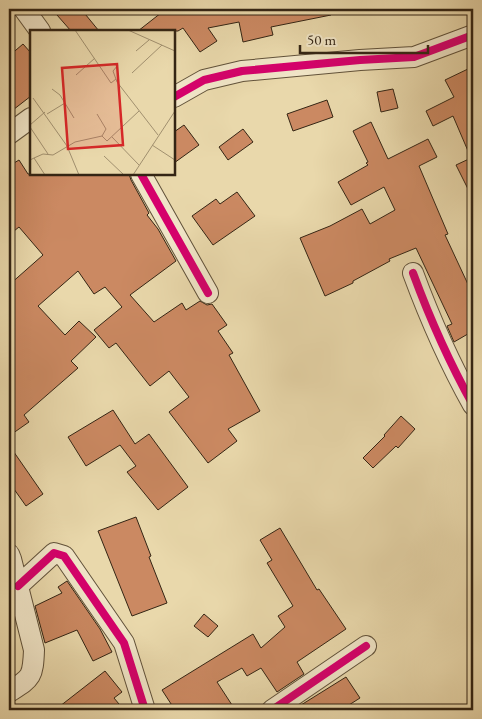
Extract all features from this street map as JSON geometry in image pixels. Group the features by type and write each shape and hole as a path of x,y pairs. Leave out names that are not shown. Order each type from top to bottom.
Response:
{"street":[{"path":"24,9 39,30"},
{"path":"175,94 204,80 242,72 360,60 414,57 473,35"},
{"path":"9,134 30,119"},
{"path":"142,175 208,293"},
{"path":"413,273 437,334 453,369 473,405"},
{"path":"18,586 54,553 64,556 124,642 145,710"},
{"path":"9,554 34,650 34,664 29,679 9,692"},
{"path":"272,710 366,646"}],"building":[{"path":"65,9 81,9 98,30 70,30 57,15"},
{"path":"166,9 330,9 331,15 271,27 273,35 243,42 239,22 208,28 217,41 200,52 183,28 178,31 139,30"},
{"path":"23,44 30,52 30,97 9,113 9,56"},
{"path":"470,68 473,75 473,199 456,165 471,158 453,116 433,126 426,111 454,97 445,80"},
{"path":"393,89 398,108 381,112 377,92"},
{"path":"327,100 333,117 293,131 287,114"},
{"path":"371,122 388,159 428,139 437,157 419,166 448,234 445,235 473,295 473,331 454,342 447,326 452,324 416,248 389,259 390,261 353,281 353,283 325,296 300,238 330,226 362,209 370,224 395,210 384,187 351,205 338,182 368,165 353,131"},
{"path":"184,125 199,145 175,162 175,131"},
{"path":"243,129 253,142 228,160 219,147"},
{"path":"19,160 30,175 129,175 149,213 147,215 158,229 176,261 130,295 154,322 182,303 186,310 200,301 207,305 212,304 227,325 218,331 233,353 229,355 260,411 228,429 237,441 208,463 169,412 189,397 169,371 150,386 116,343 109,348 94,330 122,307 105,287 94,294 78,271 38,306 65,335 79,321 96,337 71,361 78,368 24,415 29,422 9,436 9,285 43,255 19,227 9,235 9,166"},
{"path":"237,192 255,216 213,245 192,216 216,199 220,204"},
{"path":"113,410 135,444 149,434 188,487 158,510 127,472 136,466 120,445 86,466 68,437"},
{"path":"401,416 415,429 398,448 396,446 373,468 363,458 385,436"},
{"path":"9,445 43,494 26,506 9,482"},
{"path":"136,517 167,603 132,616 98,531"},
{"path":"280,528 317,590 319,589 346,629 297,662 304,674 277,692 261,668 247,676 242,668 217,682 232,705 223,710 175,710 162,690 253,634 261,648 285,627 278,616 293,606 267,563 272,560 260,540"},
{"path":"67,581 100,629 112,652 93,661 77,630 45,643 35,606 62,593 58,587"},
{"path":"204,614 218,626 208,637 194,626"},
{"path":"105,671 122,692 114,698 124,710 55,710"},
{"path":"346,677 360,698 341,710 293,710"}],"cycle path":[{"path":"175,96 204,80 242,71 414,57 473,35"},
{"path":"142,175 208,293"},
{"path":"413,273 440,340 473,405"},
{"path":"18,586 54,553 64,556 124,643 145,710"},
{"path":"272,710 366,646"}]}
